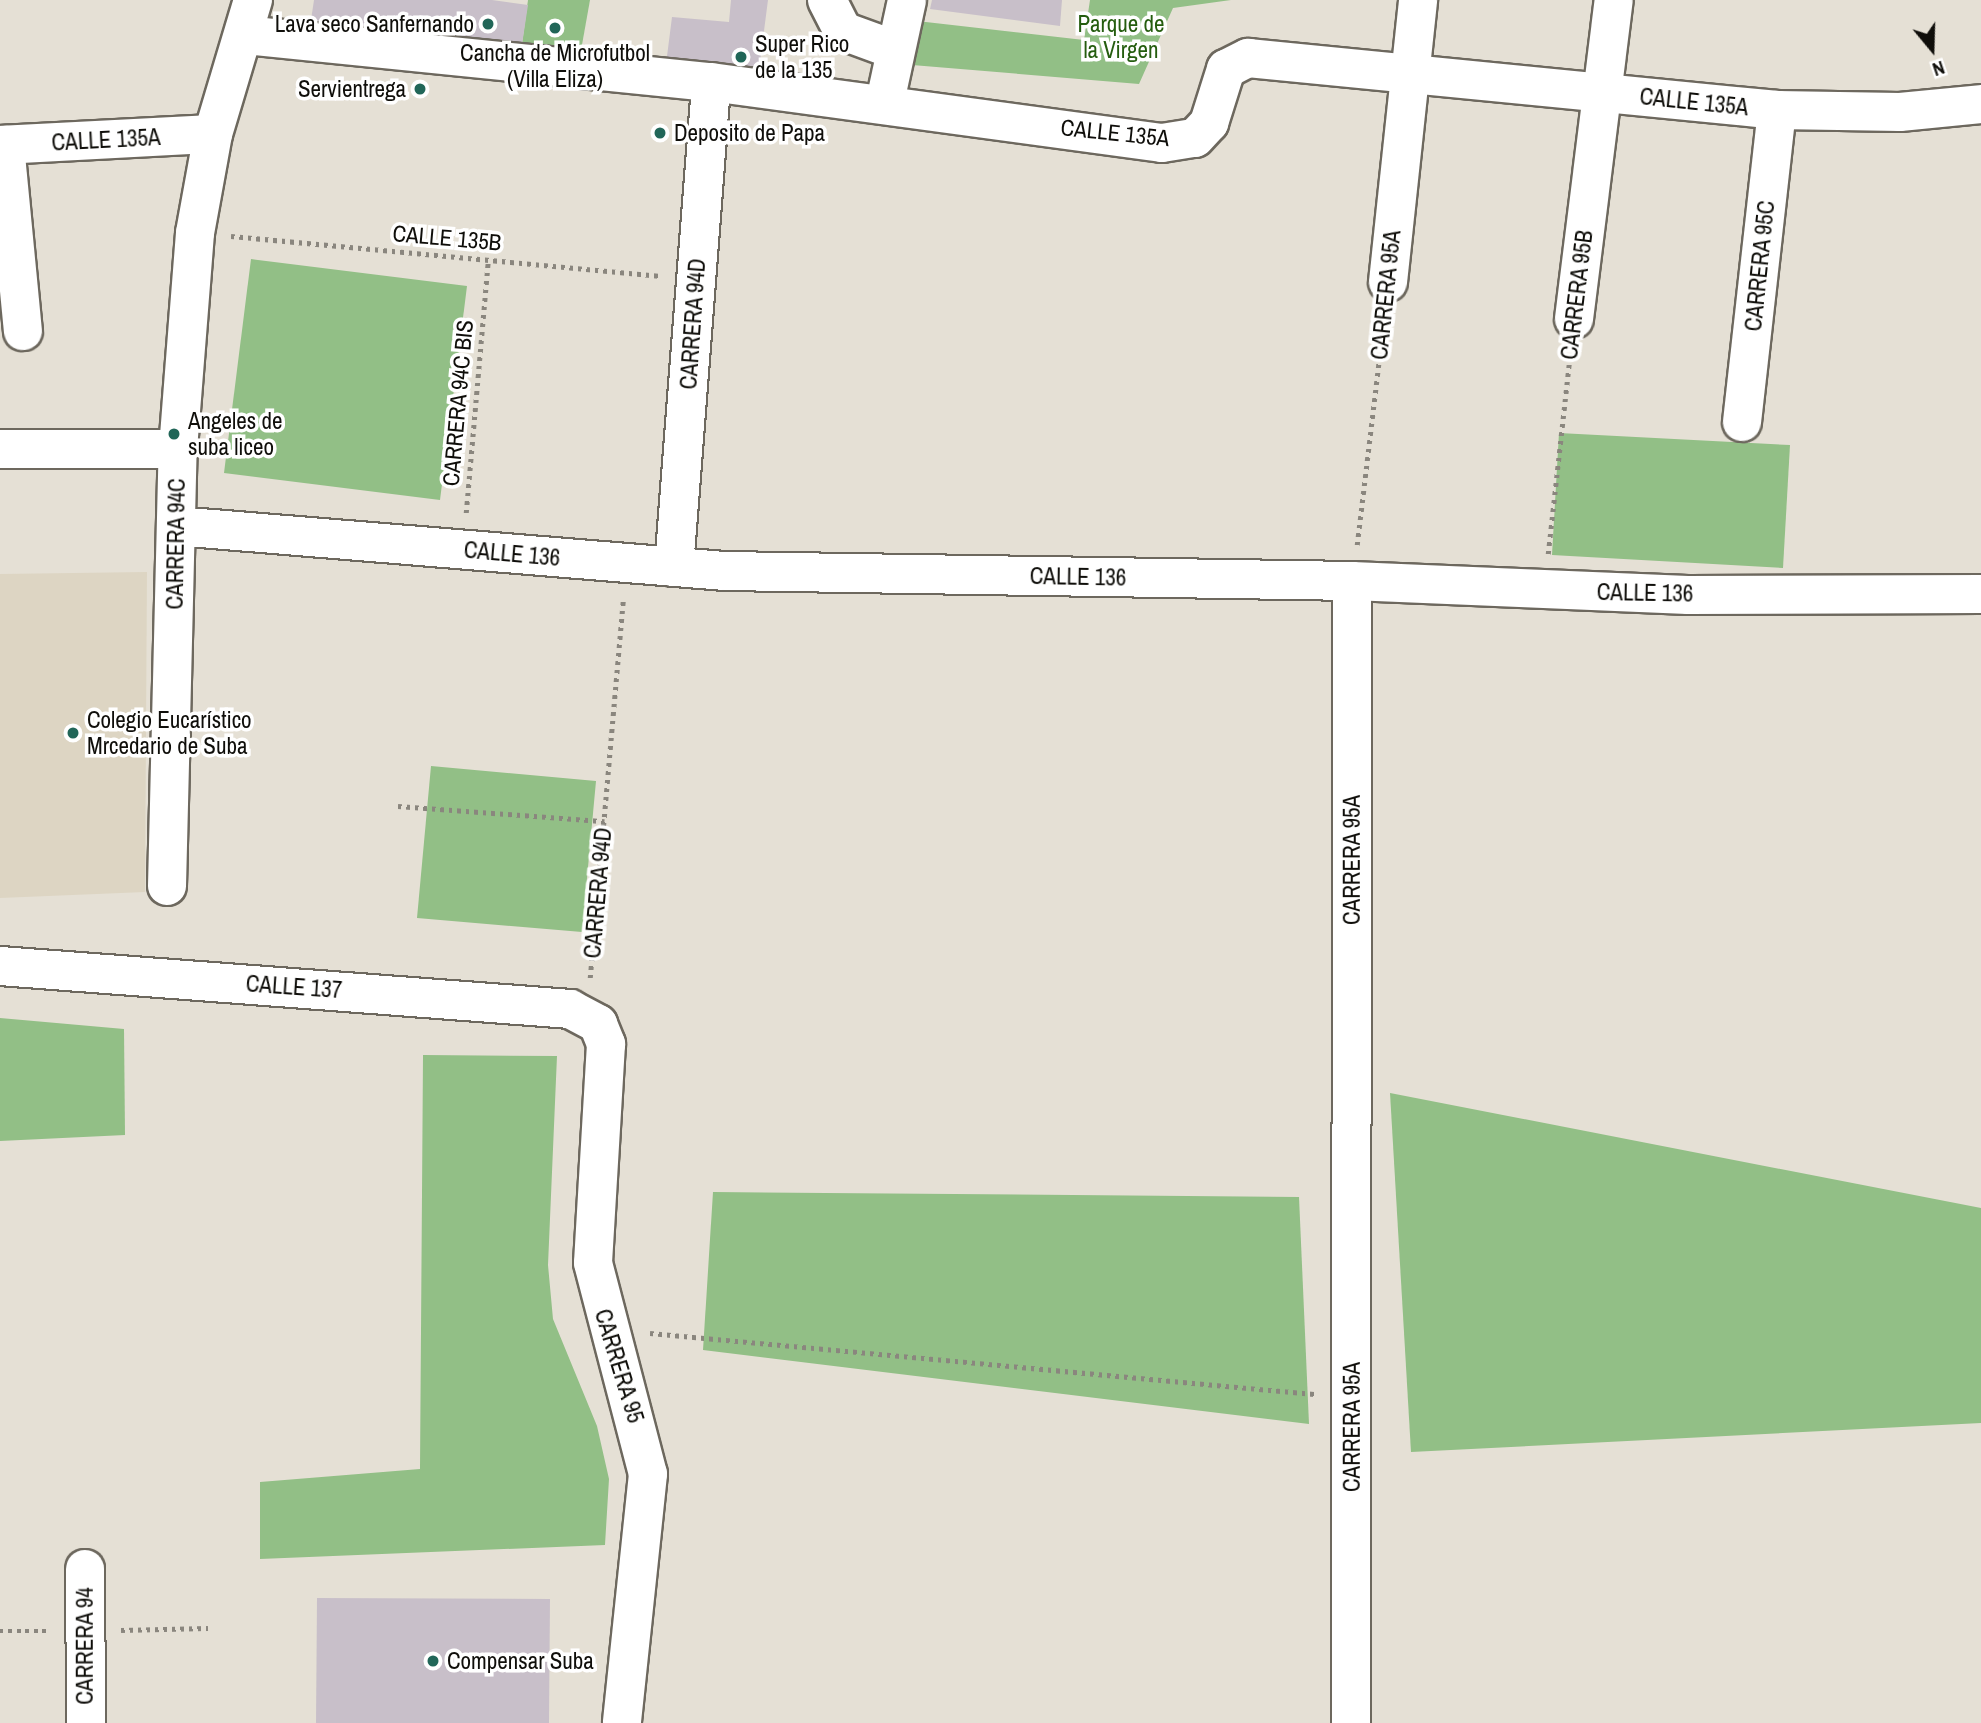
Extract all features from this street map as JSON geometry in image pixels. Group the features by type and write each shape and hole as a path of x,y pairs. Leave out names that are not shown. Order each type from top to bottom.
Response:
{"street":[{"path":"827,0 843,31 895,50"},
{"path":"885,102 906,0"},
{"name":"CARRERA 95A","path":"1388,282 1407,74 1418,0"},
{"name":"CARRERA 95B","path":"1574,319 1614,0"},
{"name":"CALLE 135A","path":"249,18 711,82 885,102 1162,143 1195,138 1209,123 1226,69 1248,58 1777,110 1900,112 1981,104"},
{"name":"CARRERA 94C","path":"167,886 178,449 195,233 213,134 249,18"},
{"name":"CARRERA 94D","path":"674,567 711,82"},
{"name":"CARRERA 95C","path":"1742,422 1777,110"},
{"name":"CALLE 135A","path":"3,145 213,134"},
{"path":"3,145 23,331"},
{"path":"0,449 178,449"},
{"name":"CALLE 136","path":"176,526 674,567 1352,581 1544,591 1981,594"},
{"name":"CARRERA 95A","path":"1351,1723 1352,581"},
{"name":"CALLE 137","path":"0,966 587,1014"},
{"name":"CARRERA 95","path":"587,1014 606,1044 593,1263 608,1329 648,1474 622,1723"},
{"name":"CARRERA 94","path":"85,1569 86,1723"}],"path":[{"name":"CALLE 135B","path":"195,233 696,279"},
{"name":"CARRERA 94C BIS","path":"463,550 488,260"},
{"name":"CARRERA 95A","path":"1352,581 1388,282"},
{"name":"CARRERA 95B","path":"1544,591 1574,319"},
{"name":"CARRERA 94D","path":"587,1014 626,564"},
{"path":"397,806 604,821"},
{"path":"608,1329 1352,1397"}],"shaded area":[{"name":"Colegio Eucarístico Mrcedario de Suba","path":"147,572 145,892 0,898 0,574"}],"green space":[{"name":"Cancha de Microfutbol (Villa Eliza)","path":"528,0 590,0 580,56 521,51"},
{"name":"Parque de la Virgen","path":"1090,0 1231,0 1173,8 1139,84 912,65 917,21 1084,40"},
{"path":"251,259 467,286 440,500 224,473"},
{"path":"1559,433 1790,445 1783,568 1552,555"},
{"path":"431,766 596,781 582,932 417,918"},
{"path":"0,1018 124,1029 125,1135 0,1141"},
{"path":"423,1055 557,1056 548,1265 553,1319 597,1426 609,1479 605,1545 260,1559 260,1482 420,1469"},
{"path":"1390,1093 1981,1208 1981,1423 1411,1452"},
{"path":"713,1192 1299,1197 1309,1424 703,1350"}],"building":[{"path":"314,0 492,0 528,5 521,51 311,20"},
{"path":"731,0 768,0 757,85 665,72 672,17 729,22"},
{"path":"932,0 1062,0 1060,26 930,9"},
{"name":"Compensar Suba","path":"317,1598 550,1599 549,1723 316,1723"}],"place":[{"name":"Lava seco Sanfernando","path":"488,24"},
{"name":"Cancha de Microfutbol (Villa Eliza)","path":"555,28"},
{"name":"Super Rico de la 135","path":"741,57"},
{"name":"Servientrega","path":"420,89"},
{"name":"Deposito de Papa","path":"660,133"},
{"name":"Angeles de suba liceo","path":"174,434"},
{"name":"Colegio Eucarístico Mrcedario de Suba","path":"73,733"},
{"name":"Compensar Suba","path":"433,1661"}]}
